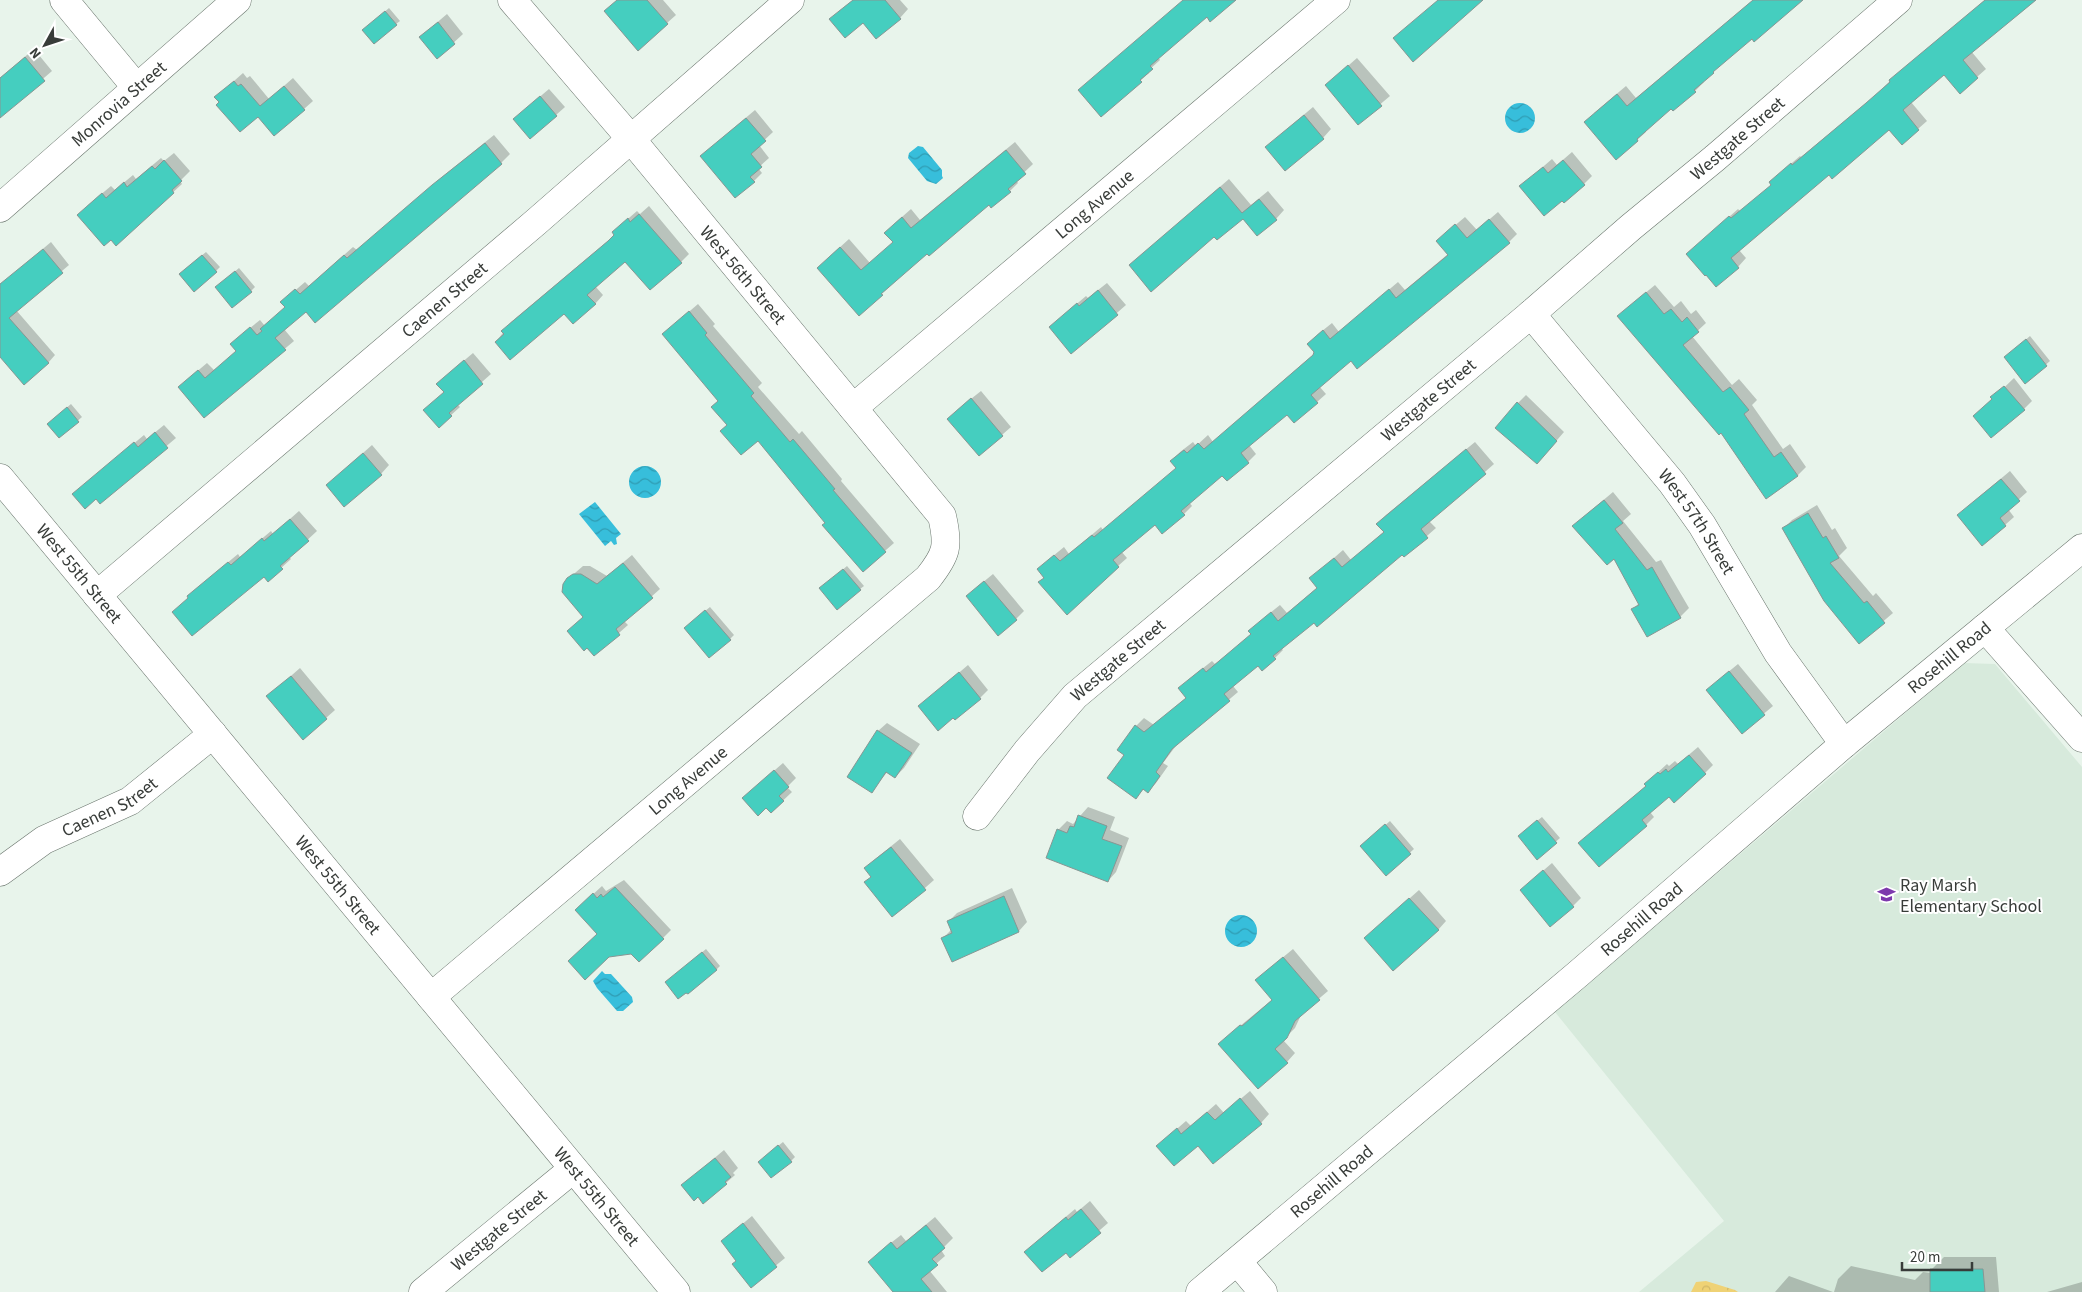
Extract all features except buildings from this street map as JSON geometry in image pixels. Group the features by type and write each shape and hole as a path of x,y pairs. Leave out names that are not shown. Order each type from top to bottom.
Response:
{"street":[{"path":"64,0 136,87"},
{"name":"Monrovia Street","path":"0,208 237,0"},
{"name":"West 56th Street","path":"512,0 631,139 942,516 948,538 942,560"},
{"name":"Caenen Street","path":"97,595 631,139 790,0"},
{"name":"Long Avenue","path":"853,408 1336,0"},
{"name":"Westgate Street","path":"977,816 1026,751 1075,696 1531,314 1898,0"},
{"name":"West 57th Street","path":"1531,314 1672,483 1702,525 1778,653 1844,744"},
{"name":"West 55th Street","path":"0,478 676,1292"},
{"name":"Rosehill Road","path":"1200,1292 1238,1262 1578,974 1844,744 2082,548"},
{"name":"Long Avenue","path":"431,997 928,578 942,560"},
{"path":"1984,628 2082,738"},
{"name":"Caenen Street","path":"0,872 44,840 130,801 213,734"},
{"name":"Westgate Street","path":"423,1292 573,1169"},
{"path":"1238,1262 1263,1292"}],"shaded area":[{"name":"Ray Marsh Elementary School","path":"1964,663 1995,664 2082,767 2082,1292 1639,1292 1724,1221 1555,1012"}],"green space":[{"path":"1706,1281 1738,1292 1691,1292 1696,1282"}],"water":[{"path":"1520,103 1530,108 1535,118 1530,128 1520,133 1510,128 1505,118 1510,108"},
{"path":"918,146 923,147 942,170 943,178 936,184 927,181 908,158 909,153"},
{"path":"645,466 651,467 656,471 660,476 660,488 656,493 651,497 645,498 639,497 634,493 630,488 629,482 630,476 634,471 639,467"},
{"path":"595,502 621,534 616,538 617,544 614,545 611,541 605,546 579,514"},
{"path":"1241,915 1247,916 1252,920 1256,925 1256,937 1252,942 1247,946 1241,947 1235,946 1230,942 1226,937 1225,931 1226,925 1230,920 1235,916"},
{"path":"602,971 605,974 611,974 632,997 633,1002 623,1011 617,1011 593,981"}],"place":[{"name":"Ray Marsh Elementary School","path":"1886,895"}]}
